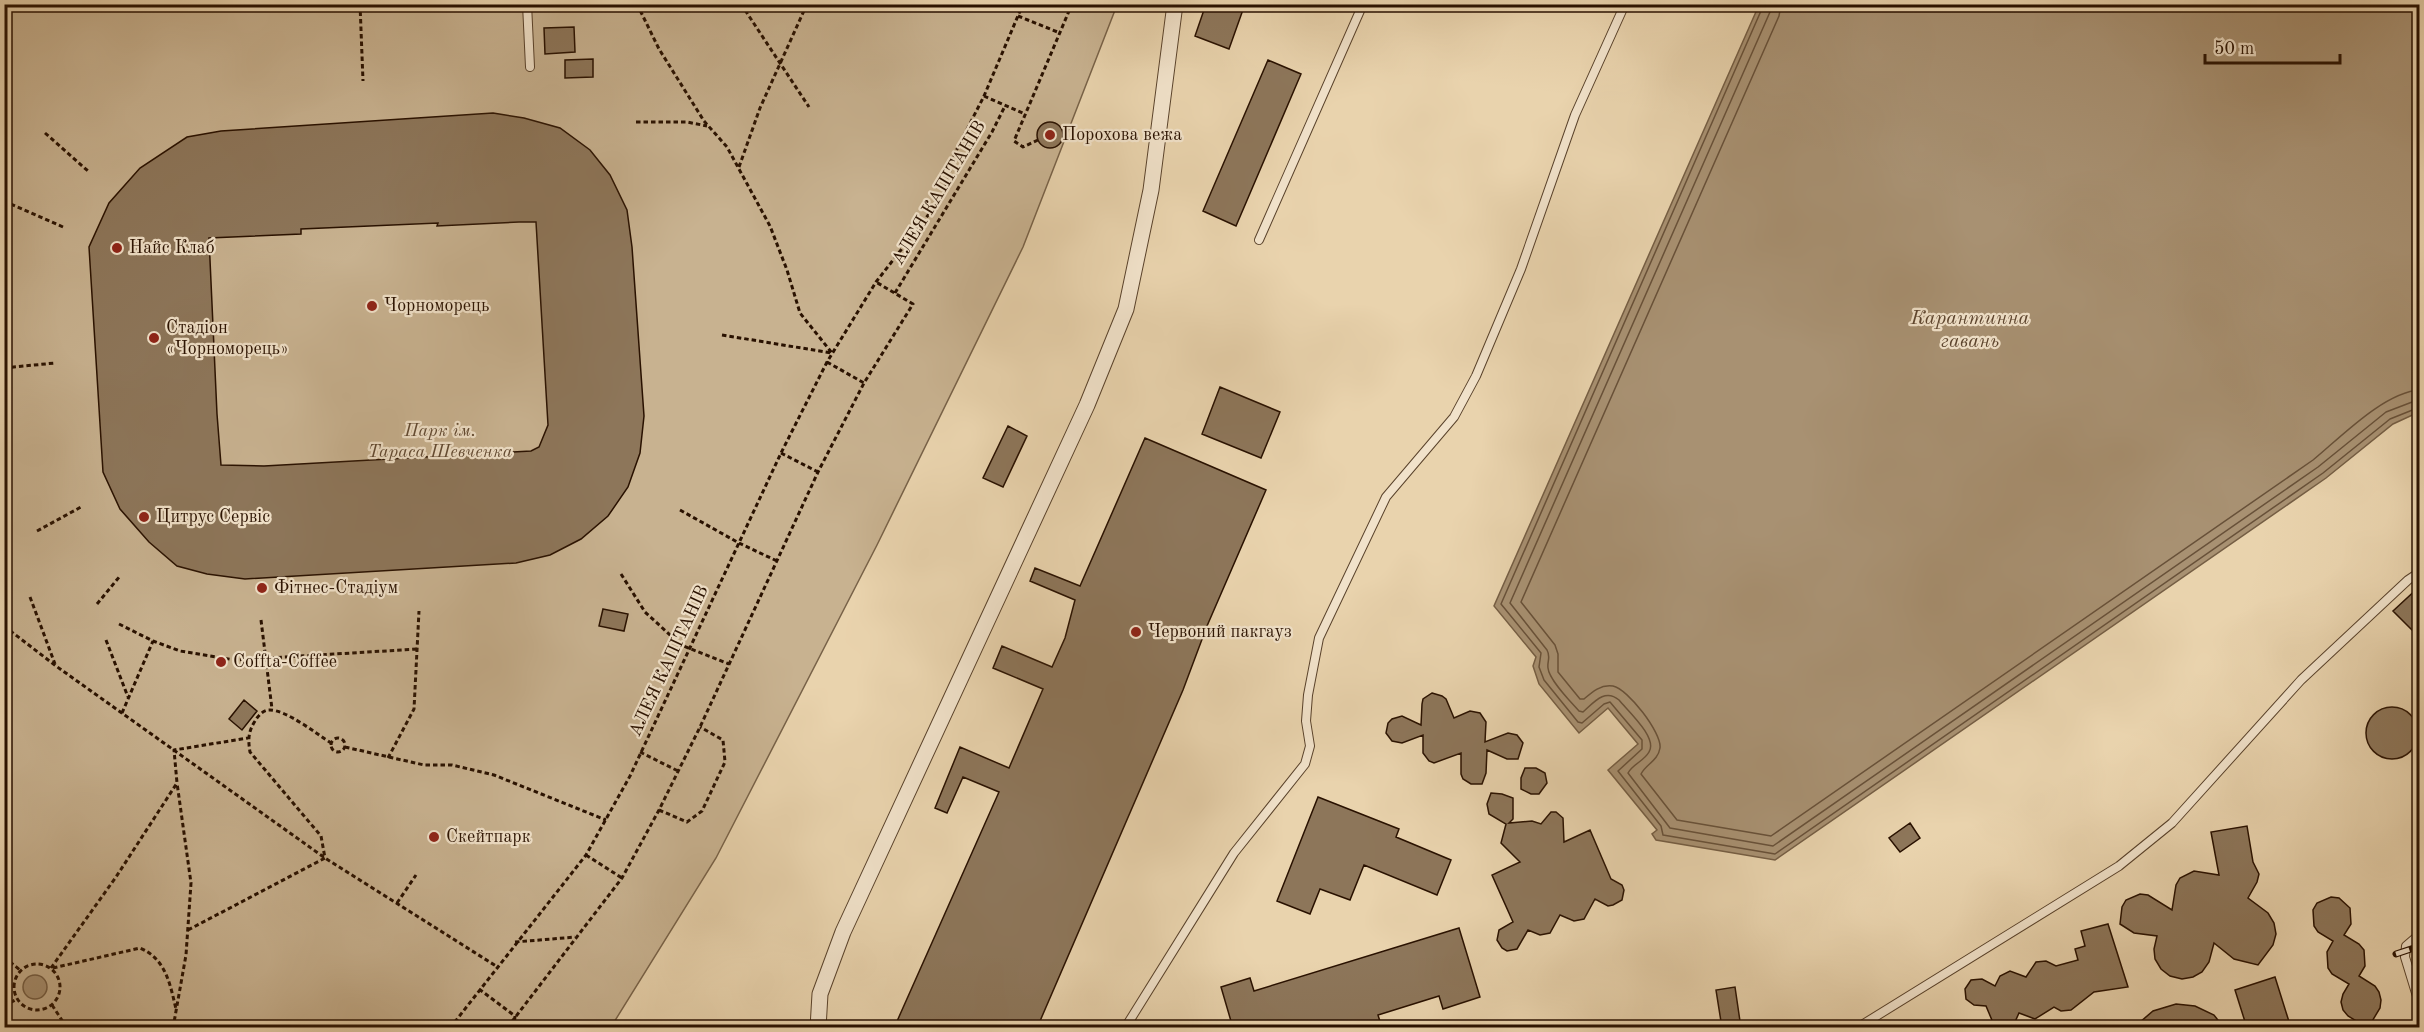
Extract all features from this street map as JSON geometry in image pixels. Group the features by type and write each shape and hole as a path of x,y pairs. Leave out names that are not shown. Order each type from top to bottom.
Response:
{"street":[{"path":"818,1028 820,994 843,932 1087,405 1125,309 1138,259 1151,190 1175,4"}],"lane":[{"path":"527,4 530,68"},
{"path":"1259,240 1362,4"},
{"path":"1125,1028 1234,853 1305,764 1310,746 1306,722 1308,695 1319,638 1386,497 1454,417 1476,376 1521,269 1575,115 1625,4"},
{"path":"1857,1028 2119,866 2172,823 2301,680 2408,580 2420,572"},
{"path":"2420,934 2406,946 2405,957 2420,1006"}],"path":[{"path":"360,4 363,81"},
{"path":"637,4 659,49 709,127 727,147 739,168 770,226 788,270 800,313 832,353"},
{"path":"741,4 809,107"},
{"path":"739,168 760,108 807,4"},
{"name":"АЛЕЯ КАПІТАНІВ","path":"450,1028 496,966 586,855 606,820 630,776 781,453 827,362 876,282 943,196 956,153 984,96 1023,4"},
{"path":"1038,140 1023,147 1014,141 1072,4"},
{"path":"1018,16 1060,33"},
{"path":"984,96 1025,114"},
{"name":"АЛЕЯ КАПІТАНІВ","path":"895,293 992,132 1005,106"},
{"path":"636,122 687,122 709,127"},
{"path":"45,133 88,171"},
{"path":"4,201 63,227"},
{"path":"507,1028 622,878 660,810 700,727 818,471 864,383 913,304 876,282"},
{"path":"722,335 832,353"},
{"path":"827,362 864,383"},
{"path":"4,368 55,363"},
{"path":"781,453 818,471"},
{"path":"36,531 81,507"},
{"path":"680,510 777,561"},
{"path":"621,574 645,612 681,645 729,664"},
{"path":"97,604 120,576"},
{"path":"30,597 56,666"},
{"path":"388,758 414,709 419,611"},
{"path":"261,620 272,709"},
{"path":"119,624 180,651 235,660 418,649"},
{"path":"4,626 56,666 325,858 496,966"},
{"path":"106,640 129,698"},
{"path":"122,713 153,641"},
{"path":"325,858 321,836 250,752 248,738 256,718 272,709 287,715 331,743 331,747 336,752 341,752 345,747"},
{"path":"660,810 687,822 702,811 725,762 723,740 700,727"},
{"path":"174,750 248,738"},
{"path":"331,743 336,738 341,739 345,747"},
{"path":"345,747 424,765 452,765 494,775 606,820"},
{"path":"173,1028 186,956 191,883 174,750"},
{"path":"640,752 678,771"},
{"path":"51,968 116,877 177,783"},
{"path":"586,855 622,878"},
{"path":"188,930 325,858"},
{"path":"397,903 416,875"},
{"path":"515,942 576,936"},
{"path":"51,968 140,948 151,953 160,961 170,985 176,1010"},
{"path":"4,957 20,970"},
{"path":"32,964 51,968 56,973 60,986 57,999 52,1005 37,1010 29,1009 17,999 13,984 20,970 32,964"},
{"path":"479,989 515,1016"},
{"path":"4,1006 17,999"},
{"path":"52,1005 67,1028"},
{"path":"514,1028 515,1016"}],"green space":[{"name":"Парк ім. Тараса Шевченка","path":"5,5 1117,5 1023,247 877,545 716,858 611,1027 5,1028"}],"water":[{"name":"Карантинна гавань","path":"1759,5 2420,5 2419,412 2393,424 2326,478 1775,860 1656,840 1652,834 1657,830 1608,770 1638,744 1608,708 1579,733 1539,684 1533,666 1536,657 1494,606"},
{"path":"35,975 43,979 47,987 43,995 35,999 27,995 23,987 27,979"}],"building":[{"path":"1206,4 1245,4 1229,49 1195,36"},
{"path":"574,27 575,52 545,54 544,28"},
{"path":"593,59 593,77 565,78 565,60"},
{"path":"1268,60 1301,74 1236,226 1203,211"},
{"name":"Стадіон «Чорноморець»","path":"493,113 524,118 560,128 590,150 610,175 627,210 632,247 644,416 640,453 628,487 608,516 581,539 550,555 516,563 245,579 207,574 177,566 149,542 120,509 103,472 89,247 109,203 140,168 187,137 221,131","holes":["536,222 548,425 539,447 531,451 264,466 221,465 209,238 301,234 301,229 438,223 437,226"]},
{"name":"Порохова вежа","path":"1050,122 1059,126 1063,135 1059,144 1050,148 1041,144 1037,135 1041,126"},
{"path":"1220,387 1280,412 1261,458 1202,434"},
{"path":"1008,426 1027,436 1003,487 983,478"},
{"path":"1145,438 1266,490 1207,626 1183,690 1037,1028 894,1028 999,792 963,777 947,813 935,808 960,747 1009,768 1043,689 993,668 1002,646 1052,667 1065,638 1075,600 1030,581 1035,568 1080,586"},
{"path":"2420,586 2420,638 2393,611"},
{"path":"603,609 628,614 624,631 599,626"},
{"path":"1432,693 1446,699 1454,718 1470,711 1480,713 1486,722 1485,742 1508,733 1517,735 1523,743 1518,759 1507,759 1487,750 1486,773 1482,784 1471,784 1463,779 1461,774 1461,753 1434,763 1429,761 1423,753 1423,735 1402,743 1392,741 1386,733 1388,723 1402,716 1421,725 1423,699"},
{"path":"244,700 257,711 242,730 229,719"},
{"path":"2387,707 2397,707 2411,714 2418,733 2411,752 2397,759 2387,759 2377,755 2370,748 2366,738 2366,728 2370,718 2377,711"},
{"path":"1525,768 1536,768 1545,773 1547,783 1539,794 1531,794 1521,789 1521,778"},
{"path":"1491,793 1513,798 1513,819 1509,823 1532,821 1541,824 1551,812 1556,812 1563,818 1564,842 1590,830 1611,879 1622,885 1624,890 1622,900 1608,906 1595,899 1584,919 1574,921 1560,915 1550,933 1540,935 1528,930 1517,949 1507,951 1502,948 1497,940 1499,930 1513,922 1492,875 1520,862 1501,843 1506,824 1489,814 1487,804"},
{"path":"1318,797 1399,829 1396,837 1451,860 1437,895 1364,865 1350,900 1320,889 1310,914 1277,901"},
{"path":"1910,823 1920,838 1900,852 1889,838"},
{"path":"2247,826 2253,862 2259,874 2248,898 2268,913 2274,923 2276,934 2273,945 2258,965 2234,959 2214,943 2209,962 2202,972 2182,979 2170,976 2161,969 2155,959 2154,949 2157,936 2134,933 2120,924 2122,907 2126,900 2140,894 2148,895 2172,910 2176,885 2180,878 2194,871 2219,875 2211,832"},
{"path":"2331,897 2339,898 2350,908 2351,924 2344,935 2364,950 2365,966 2359,976 2375,986 2379,992 2380,1008 2368,1028 2348,1016 2343,1010 2341,1002 2349,984 2332,974 2328,968 2327,952 2333,941 2318,932 2314,926 2313,910 2317,903"},
{"path":"2108,924 2128,987 2094,992 2071,1010 2061,1011 2054,1007 2035,1019 2019,1013 2014,1024 2009,1028 1994,1025 1986,1006 1974,1005 1966,999 1965,989 1971,980 1982,979 1995,986 2000,976 2010,971 2026,977 2036,962 2046,961 2056,966 2078,960 2075,949 2085,946 2081,931"},
{"path":"1459,928 1480,997 1443,1009 1439,996 1378,1015 1382,1028 1233,1028 1221,987 1250,978 1254,991"},
{"path":"2275,977 2291,1028 2247,1028 2235,990"},
{"path":"1735,987 1741,1028 1722,1028 1716,990"},
{"path":"2176,1004 2195,1006 2214,1015 2224,1028 2133,1028 2153,1011"}],"railway":[{"path":"2396,954 2420,946"},
{"path":"2416,1021 2420,1019"}],"place":[{"name":"Порохова вежа","path":"1050,135"},
{"name":"Найс Клаб","path":"117,248"},
{"name":"Чорноморець","path":"372,306"},
{"name":"Стадіон «Чорноморець»","path":"154,338"},
{"name":"Цитрус Сервіс","path":"144,517"},
{"name":"Фітнес-Стадіум","path":"262,588"},
{"name":"Червоний пакгауз","path":"1136,632"},
{"name":"Coffta-Coffee","path":"221,662"},
{"name":"Скейтпарк","path":"434,837"}]}
